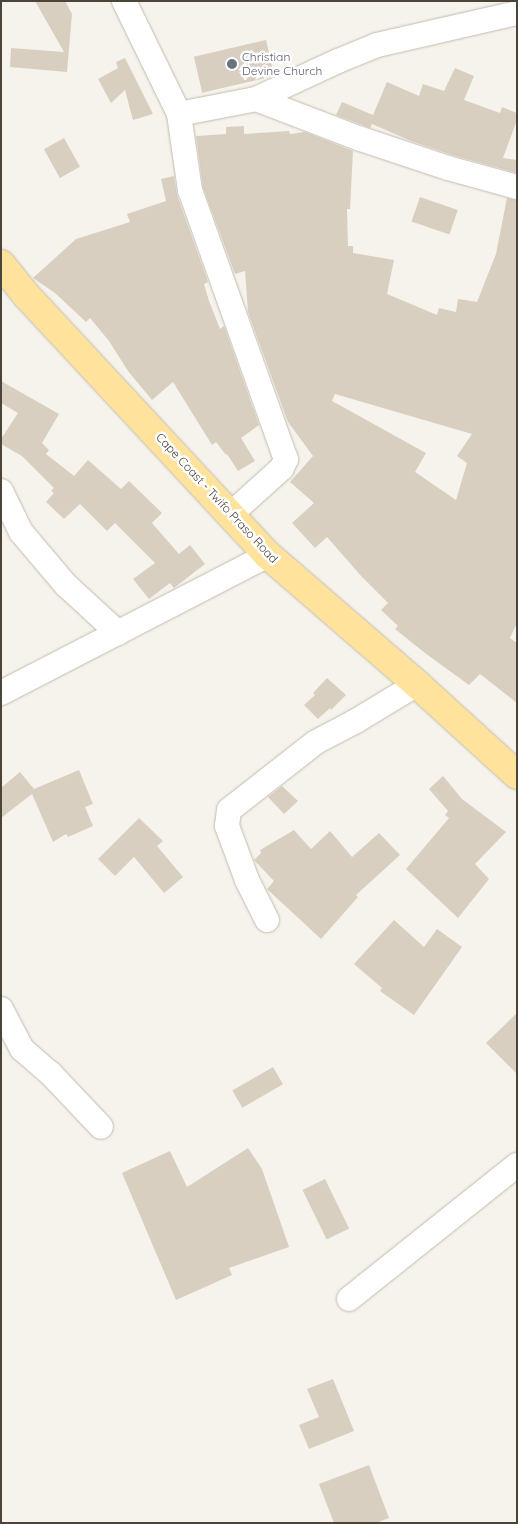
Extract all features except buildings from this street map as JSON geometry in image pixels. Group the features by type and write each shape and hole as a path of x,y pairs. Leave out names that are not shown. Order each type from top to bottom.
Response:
{"main road":[{"name":"Cape Coast - Twifo Praso Road","path":"1,264 26,295 232,513 268,554 417,684 517,775"}],"street":[{"path":"124,1 179,114 190,190 286,459 282,468 232,513"},
{"path":"179,114 256,99 338,61 378,45 517,13"},
{"path":"256,99 361,139 448,168 517,187"},
{"path":"1,491 21,532 66,585 118,633"},
{"path":"1,693 28,677 118,633 268,554"},
{"path":"267,920 247,880 227,826 229,810 316,742 356,721 417,684"},
{"path":"1,1009 22,1049 50,1073 101,1126"},
{"path":"349,1299 517,1164"}],"place":[{"name":"Christian Devine Church","path":"232,64"}]}
